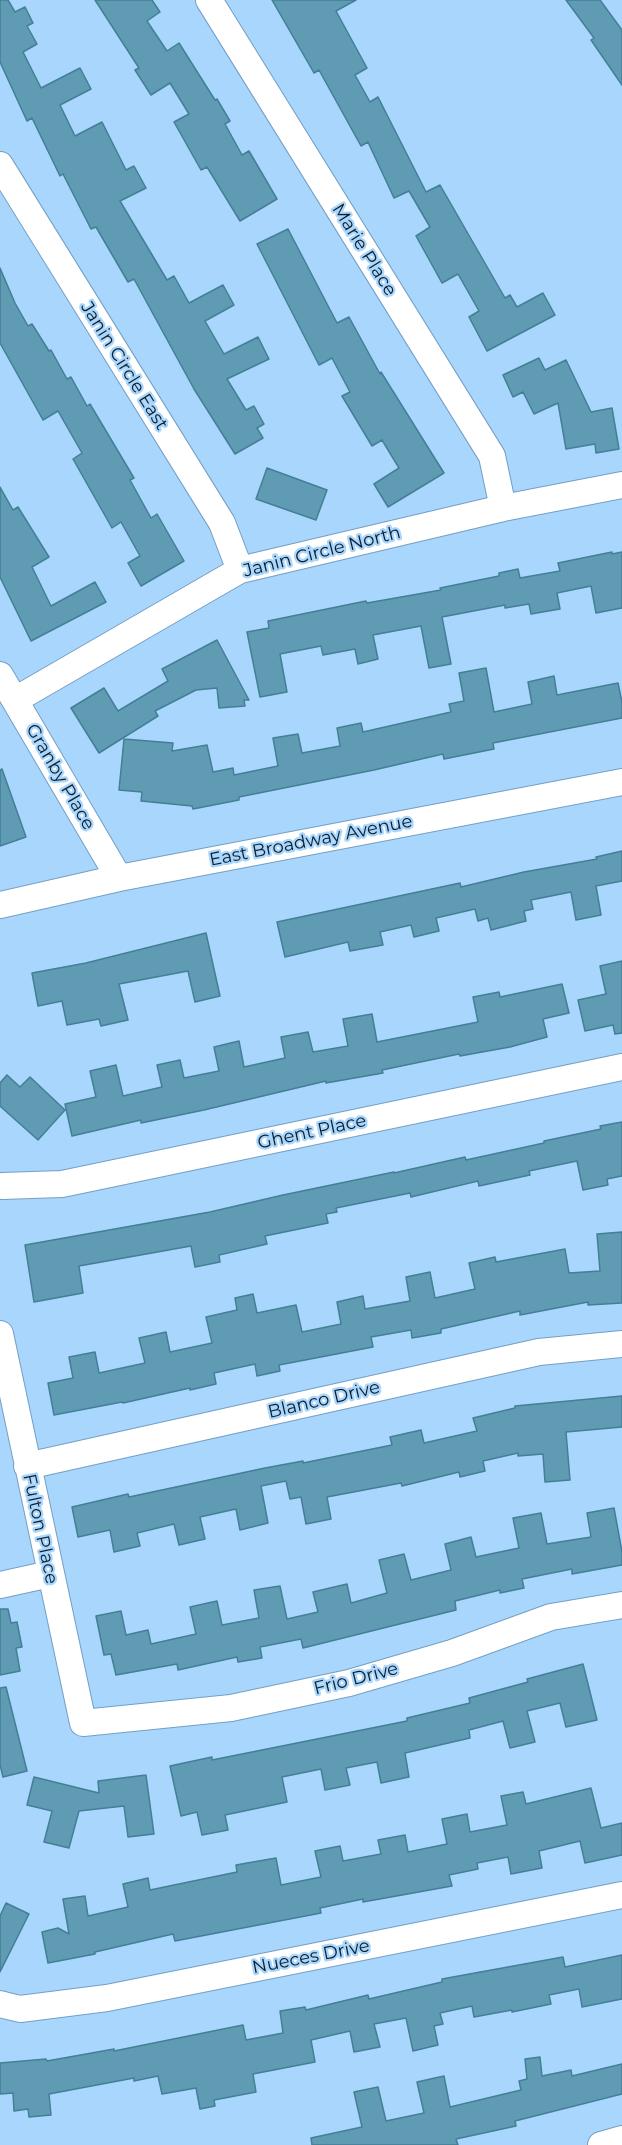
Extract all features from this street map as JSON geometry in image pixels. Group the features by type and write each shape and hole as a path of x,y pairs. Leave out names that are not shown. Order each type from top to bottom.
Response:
{"street":[{"name":"Marie Place","path":"209,0 492,456 503,508"},
{"name":"Janin Circle East","path":"0,165 222,523 240,570"},
{"name":"Janin Circle North","path":"15,700 240,570 503,508 622,484"},
{"name":"Granby Place","path":"0,675 119,878"},
{"name":"East Broadway Avenue","path":"0,905 119,878 622,782"},
{"name":"Ghent Place","path":"1,1188 62,1184 622,1067"},
{"name":"Fulton Place","path":"0,1334 83,1723"},
{"name":"Blanco Drive","path":"27,1466 539,1352 622,1344"},
{"path":"0,1585 50,1574"},
{"name":"Frio Drive","path":"83,1723 231,1708 349,1683 452,1653 551,1617 622,1605"},
{"name":"Nueces Drive","path":"0,2004 20,2009 107,1998 622,1894"},
{"path":"602,2145 622,2139"}],"building":[{"path":"0,0 8,0 15,12 25,7 33,23 27,26 37,44 23,52 41,88 80,68 91,89 60,105 75,136 102,122 126,170 134,166 146,188 120,201 167,280 174,276 189,303 223,285 234,305 205,321 224,354 258,337 269,359 227,379 246,410 254,406 264,424 257,428 263,438 235,454 194,389 134,279 128,282 96,227 91,229 63,174 60,176 32,118 27,121 0,62"},
{"path":"95,0 152,0 160,12 147,21 167,51 179,43 230,121 225,124 242,155 249,151 277,199 240,221 207,167 201,170 174,122 189,114 170,83 151,95 135,70 139,68"},
{"path":"272,0 356,0 336,11 367,68 355,75 370,102 378,97 426,192 440,185 505,298 510,295 517,307 543,293 555,315 487,351 469,317 479,311 458,274 442,283 416,236 430,227 409,191 394,198 368,142 361,146 319,70 314,73"},
{"path":"566,0 600,0 622,30 622,85 591,40 594,38"},
{"path":"288,229 337,323 349,317 380,374 381,372 444,473 388,507 374,484 399,468 382,440 372,446 342,396 350,392 332,358 319,365 257,244"},
{"path":"0,268 28,326 32,324 49,351 51,350 67,379 71,377 87,406 90,404 134,478 130,480 151,518 157,514 184,561 141,586 128,563 140,556 121,522 112,528 73,459 82,453 58,411 43,420 0,343"},
{"path":"539,358 545,370 566,360 591,412 612,408 619,449 596,453 595,444 566,449 558,403 534,414 523,392 513,397 503,375"},
{"path":"267,468 327,490 316,520 256,499"},
{"path":"0,487 13,510 18,507 49,557 32,567 51,606 95,582 106,602 31,641 0,577"},
{"path":"612,552 612,554 622,552 622,608 596,613 591,586 557,593 560,609 531,614 529,604 505,608 505,605 442,617 451,664 429,668 421,626 373,635 378,659 358,664 355,649 323,655 321,646 280,654 287,692 260,697 247,632 269,628 268,621 366,601 367,603 441,590 440,588 499,576 499,573 518,569 520,578 560,571 558,563"},
{"path":"217,640 249,700 244,700 245,706 219,708 217,688 196,690 155,711 158,716 99,753 71,708 104,688 118,711 168,681 162,669"},
{"path":"486,668 494,712 532,704 528,682 554,676 557,695 618,683 622,702 622,718 493,743 494,749 444,759 443,754 239,797 239,800 193,809 192,806 141,801 142,792 119,790 124,739 173,743 172,751 207,745 213,772 233,768 234,775 278,766 273,738 298,734 302,753 340,746 337,728 361,723 363,732 451,712 449,704 464,701 459,673"},
{"path":"2,769 26,837 0,846 0,770"},
{"path":"622,851 622,881 596,886 601,915 576,920 571,892 531,900 533,909 524,911 526,921 491,930 488,918 478,921 475,909 436,918 439,931 414,937 411,925 380,932 383,945 350,951 348,942 285,957 277,922 460,883 461,887 524,872 597,859 596,857"},
{"path":"206,933 220,996 195,1002 188,971 119,984 128,1020 101,1026 99,1019 67,1025 62,1001 38,1006 32,973 86,963"},
{"path":"622,961 622,1033 615,1034 613,1025 585,1031 578,1000 606,994 600,966"},
{"path":"562,984 569,1013 543,1019 547,1037 510,1047 460,1056 459,1054 382,1070 383,1073 326,1083 326,1081 204,1110 141,1123 141,1120 72,1136 65,1104 96,1097 90,1071 116,1065 123,1096 162,1087 157,1065 180,1060 184,1078 219,1071 214,1047 239,1041 244,1067 285,1058 281,1037 308,1032 313,1052 348,1046 343,1019 372,1014 377,1042 478,1022 473,997 499,992 500,997"},
{"path":"7,1075 20,1087 30,1077 65,1110 38,1140 0,1106 0,1083"},
{"path":"622,1122 622,1176 607,1179 608,1185 583,1190 577,1161 529,1171 530,1175 479,1186 478,1181 411,1197 410,1193 336,1208 337,1212 326,1214 328,1223 265,1236 267,1244 219,1255 220,1262 195,1267 191,1246 79,1266 83,1293 34,1302 25,1245 210,1212 465,1157 466,1160 544,1143 544,1141 601,1129 600,1126"},
{"path":"622,1232 622,1303 588,1305 588,1302 520,1315 520,1311 441,1329 441,1333 412,1338 411,1330 371,1337 373,1347 279,1365 280,1371 257,1376 255,1364 214,1373 216,1384 54,1415 48,1383 73,1378 69,1357 95,1352 99,1373 145,1363 139,1338 166,1332 170,1352 212,1343 206,1317 237,1310 235,1298 253,1294 257,1313 296,1305 302,1332 341,1324 337,1302 363,1296 365,1309 410,1301 406,1277 430,1272 435,1298 475,1289 469,1263 495,1257 496,1262 565,1249 569,1273 600,1271 597,1234"},
{"path":"622,1396 622,1427 566,1432 570,1480 545,1482 543,1454 518,1456 518,1453 483,1461 485,1471 460,1477 459,1472 402,1486 401,1483 327,1497 331,1519 306,1524 301,1497 290,1499 286,1481 261,1486 268,1523 240,1530 236,1509 200,1517 205,1539 179,1545 174,1524 137,1533 140,1546 114,1552 110,1530 78,1537 72,1507 128,1494 129,1497 265,1468 303,1461 303,1463 392,1445 390,1437 421,1430 424,1443 477,1431 473,1418 515,1408 515,1406"},
{"path":"614,1508 622,1552 622,1565 572,1574 572,1569 522,1579 524,1588 500,1593 500,1590 455,1601 456,1610 303,1648 301,1639 260,1647 262,1658 238,1662 237,1657 178,1670 177,1664 116,1675 111,1654 104,1655 96,1616 121,1611 126,1635 148,1630 151,1644 196,1634 190,1607 217,1601 222,1625 259,1618 254,1590 280,1586 287,1619 318,1612 313,1592 347,1584 351,1603 387,1593 379,1560 404,1554 411,1580 451,1570 445,1544 471,1537 476,1557 519,1548 513,1518 541,1513 547,1544 591,1537 587,1513"},
{"path":"0,1609 8,1609 11,1623 17,1622 22,1647 16,1648 20,1671 0,1675"},
{"path":"583,1664 597,1720 566,1727 560,1703 527,1711 535,1742 510,1748 503,1721 469,1730 470,1738 405,1753 409,1777 381,1783 377,1762 346,1768 350,1785 325,1790 321,1769 282,1777 287,1802 225,1815 228,1830 202,1835 197,1812 181,1816 170,1766 212,1757 212,1760 407,1721 407,1718 470,1703 469,1698 528,1682 527,1679"},
{"path":"6,1687 27,1771 3,1777 0,1765 0,1688"},
{"path":"146,1775 154,1834 128,1837 124,1806 79,1811 69,1848 44,1842 52,1811 27,1805 34,1777 99,1793 98,1781"},
{"path":"591,1788 601,1828 622,1823 622,1855 585,1863 580,1841 539,1851 542,1868 511,1874 508,1857 477,1863 478,1869 449,1875 452,1886 363,1902 363,1899 320,1908 321,1913 175,1941 173,1934 95,1952 95,1954 48,1963 42,1932 58,1928 69,1934 63,1899 85,1896 88,1916 128,1907 123,1884 148,1878 150,1890 237,1872 236,1865 276,1858 281,1885 321,1877 315,1851 340,1846 343,1861 381,1854 378,1840 405,1835 408,1852 447,1844 442,1819 467,1814 470,1832 507,1825 501,1796 523,1792 526,1804"},
{"path":"6,1903 29,1914 0,1972 0,1916"},
{"path":"622,1955 622,1999 582,2007 579,1989 549,1995 551,2004 512,2012 512,2010 474,2017 472,2006 440,2013 443,2024 434,2026 438,2045 413,2051 406,2018 374,2024 380,2047 354,2052 350,2031 311,2040 315,2062 253,2074 256,2092 214,2100 215,2106 200,2109 196,2088 162,2094 158,2076 134,2081 134,2078 49,2094 51,2115 29,2117 28,2109 14,2111 13,2093 0,2094 0,2063 46,2059 47,2061 114,2049 114,2051 243,2025 246,2040 283,2033 280,2011 305,2007 306,2010 368,1995 369,1999 442,1982 442,1979 563,1957 565,1967"},
{"path":"540,2057 542,2076 571,2070 572,2076 622,2064 622,2094 515,2121 516,2126 456,2139 458,2145 312,2145 311,2138 362,2127 354,2092 378,2087 386,2121 424,2113 417,2082 444,2076 450,2107 521,2090 519,2081 527,2079 525,2059"}]}
